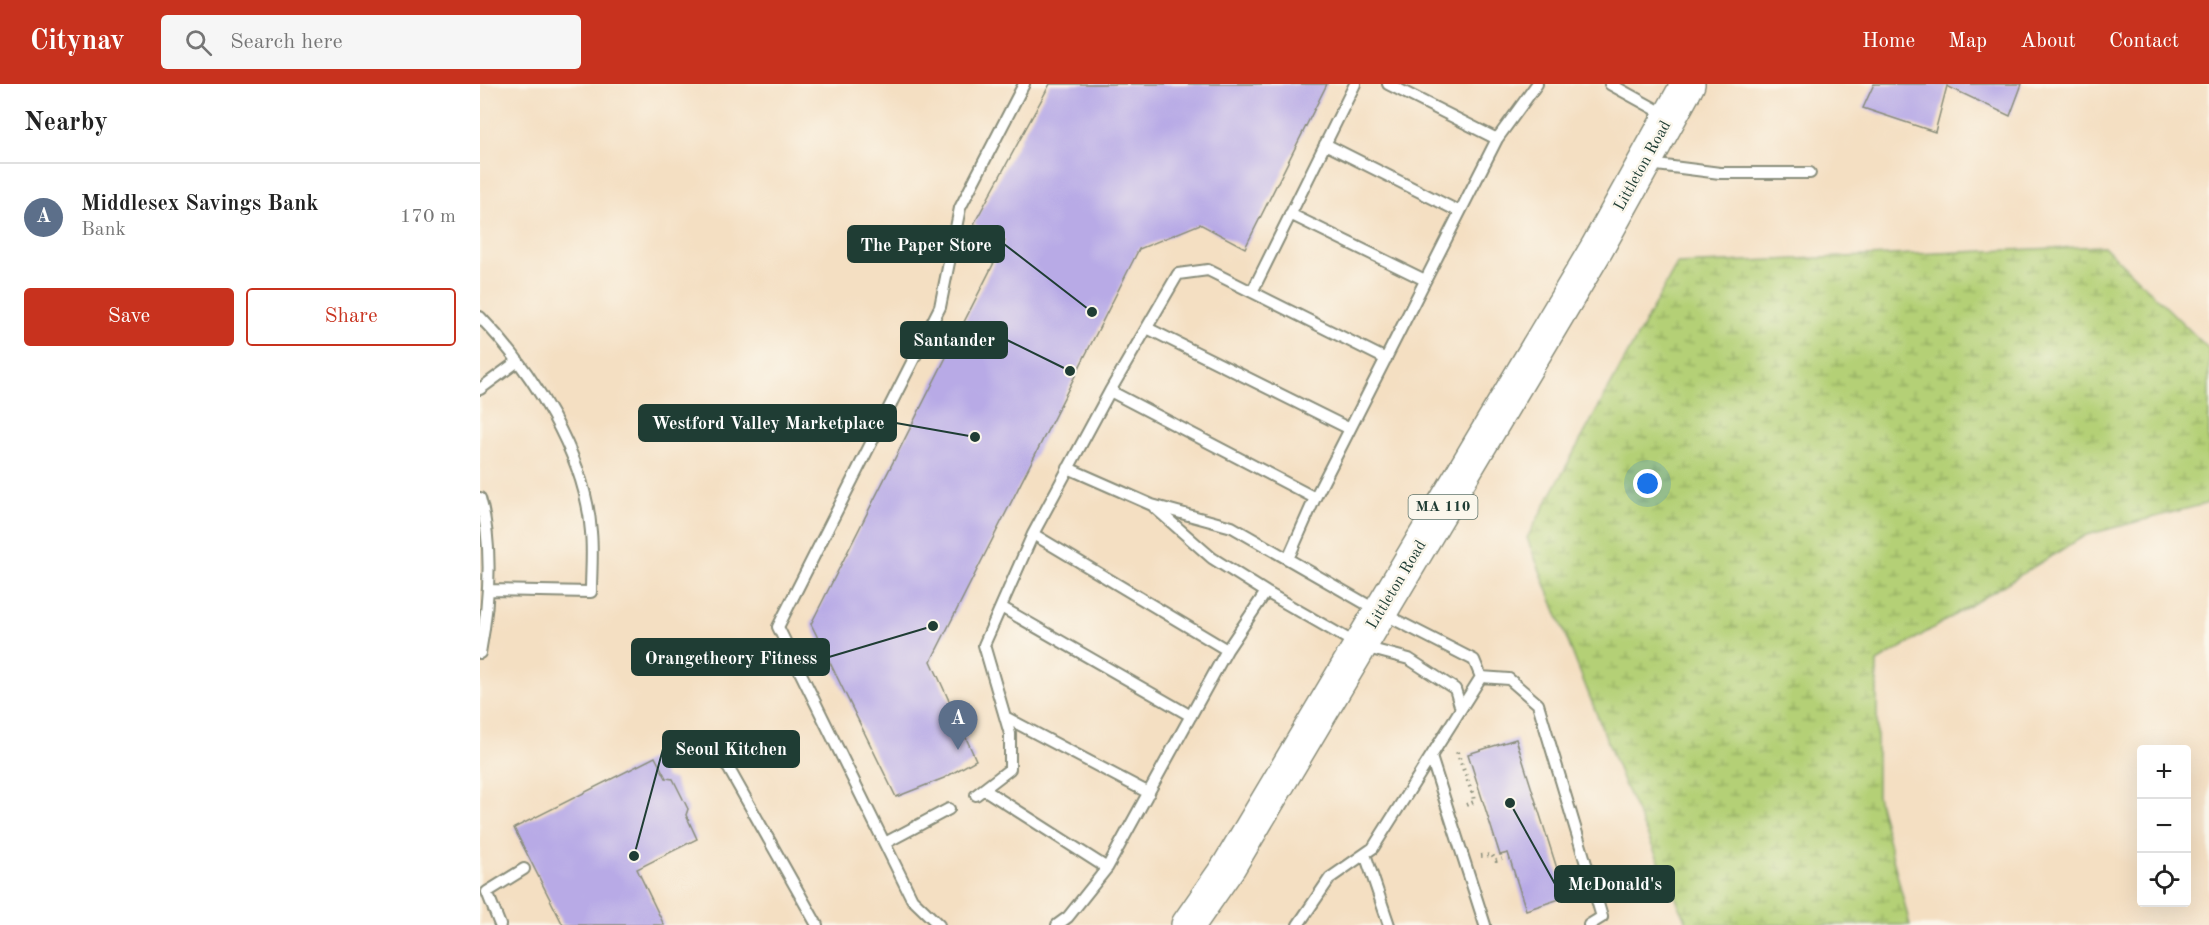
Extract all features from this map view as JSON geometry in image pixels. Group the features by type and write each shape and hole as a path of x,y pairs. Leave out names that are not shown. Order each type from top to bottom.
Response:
{"main road":[{"name":"Littleton Road","path":"1188,925 1229,867 1646,163 1688,84"}],"lane":[{"path":"939,925 912,899 778,627 940,307 960,208 1024,84"},
{"path":"1252,292 1355,84"},
{"path":"1388,84 1497,139"},
{"path":"1288,559 1315,498 1497,139 1538,84"},
{"path":"1610,84 1671,117"},
{"path":"1325,144 1460,212"},
{"path":"1646,163 1720,173 1810,173"},
{"path":"1290,214 1425,280"},
{"path":"1107,868 980,792 1010,769 1010,734 984,645 1033,534 1110,391 1178,274 1208,270 1386,358"},
{"path":"480,317 518,361 558,425 579,477 591,531 591,591 488,590"},
{"path":"1147,328 1350,429"},
{"path":"480,389 518,361"},
{"path":"1110,391 1315,498"},
{"path":"1068,468 1152,505 1232,527 1380,612 1474,660 1481,677"},
{"path":"480,498 487,552 488,590 488,607 480,653"},
{"path":"1152,505 1212,558 1266,592 1360,646 1409,658 1455,690 1461,709"},
{"path":"1033,534 1227,650"},
{"path":"1057,925 1068,917 1107,868 1227,650 1266,592"},
{"path":"1001,607 1191,716"},
{"path":"1298,925 1330,878 1373,848 1481,677"},
{"path":"1481,677 1509,679 1538,704 1603,921 1589,925"},
{"path":"1005,717 1149,793"},
{"path":"720,753 817,925"},
{"path":"1431,757 1485,925"},
{"path":"885,843 949,809"},
{"path":"1365,854 1389,925"},
{"path":"500,925 486,892 524,869"}],"green space":[{"path":"2104,246 2209,349 2209,503 2086,535 1877,662 1877,796 1910,925 1688,925 1625,786 1527,538 1677,264"}],"building":[{"path":"1050,84 1327,84 1245,248 1200,224 1139,249 931,661 976,760 944,778 896,797 811,624 1005,241 974,224"},
{"path":"1874,84 2022,84 2010,116 1947,86 1935,132 1863,108"},
{"path":"1516,739 1566,897 1526,910 1508,853 1500,855 1468,754"},
{"path":"655,757 666,778 673,779 688,809 686,815 697,839 637,869 664,925 563,925 514,828"}],"place":[{"name":"The Paper Store","path":"1092,312"},
{"name":"Santander","path":"1070,371"},
{"name":"Westford Valley Marketplace","path":"975,437"},
{"name":"Orangetheory Fitness","path":"933,626"},
{"name":"Middlesex Savings Bank","path":"958,750"},
{"name":"McDonald's","path":"1510,803"},
{"name":"Seoul Kitchen","path":"634,856"}]}
